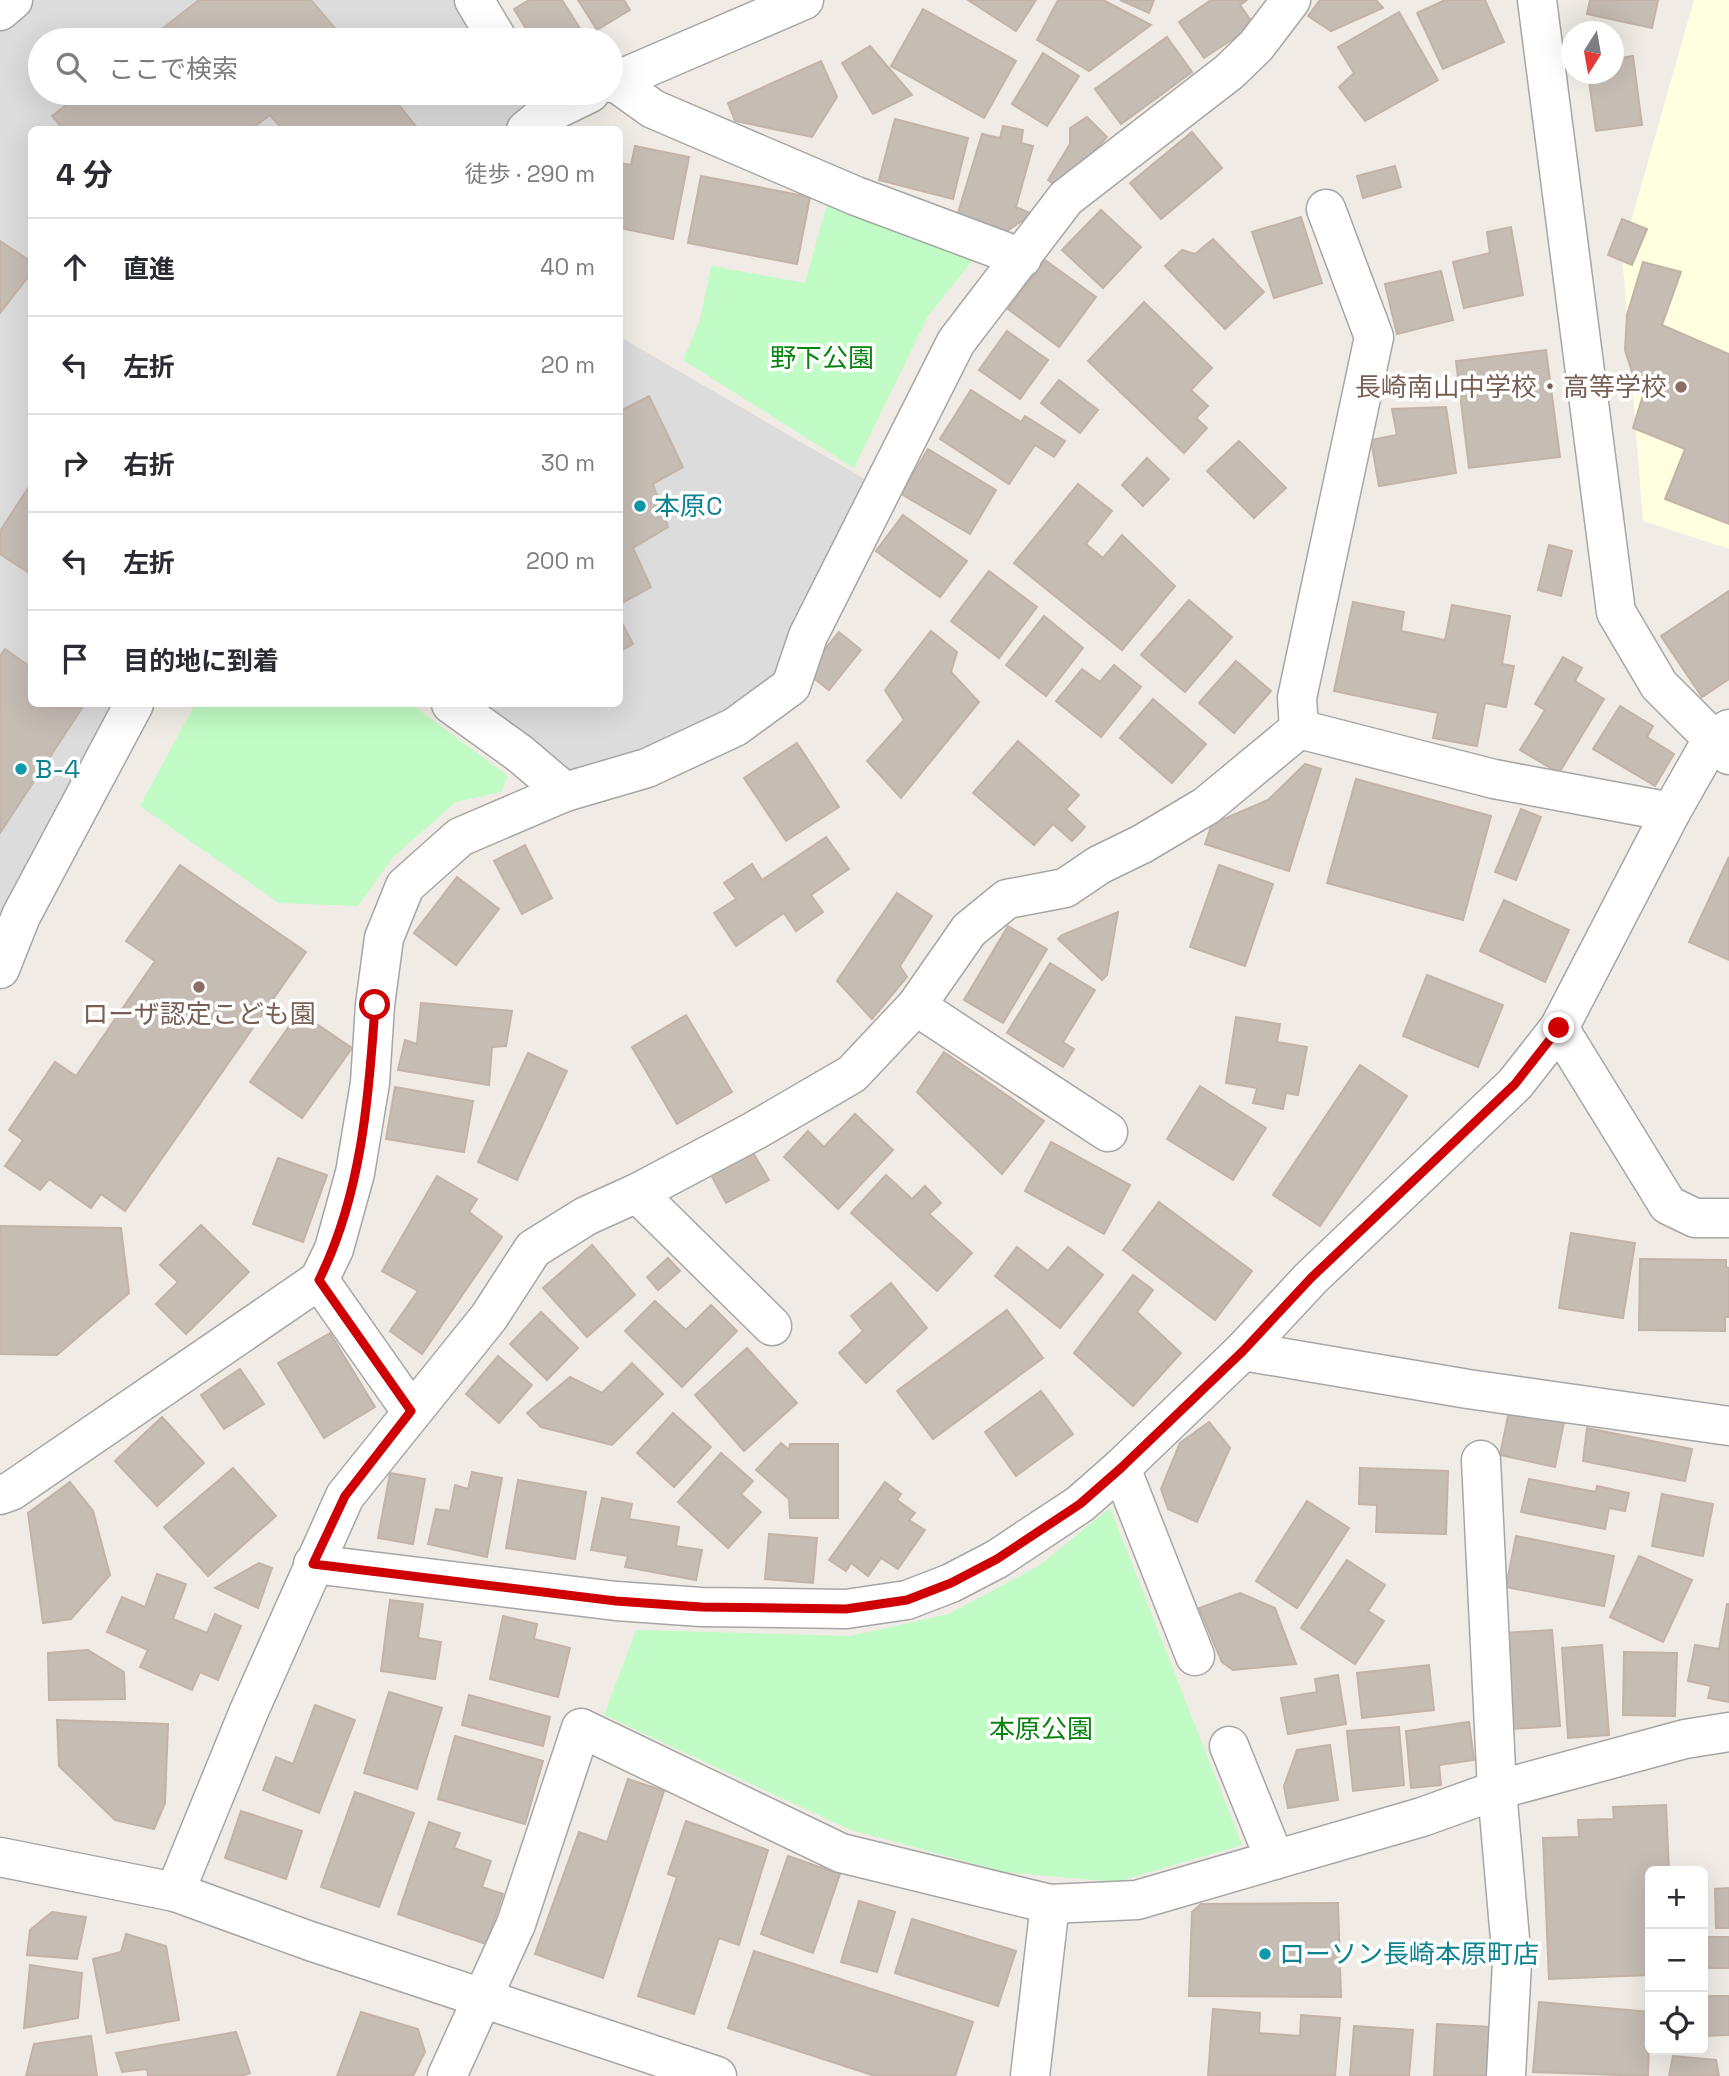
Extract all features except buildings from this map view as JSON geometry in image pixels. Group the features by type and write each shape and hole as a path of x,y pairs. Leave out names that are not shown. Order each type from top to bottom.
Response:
{"street":[{"path":"0,11 13,0"},
{"path":"474,0 491,28"},
{"path":"623,78 804,0"},
{"path":"0,1495 11,1491 319,1280 334,1249 355,1173 370,1083 375,1005 384,939 405,886 460,837 565,792 647,768 685,751 735,727 791,686 808,636 956,342 1066,198 1229,72 1256,46 1291,0"},
{"path":"313,1564 616,1601 701,1607 846,1609 907,1600 962,1577 997,1559 1080,1504 1121,1468 1243,1351 1311,1278 1515,1084 1559,1028 1671,812 1724,741 1659,685 1616,612 1537,0"},
{"path":"623,95 856,196 1021,258"},
{"path":"533,113 554,105"},
{"path":"1299,729 1297,698 1374,337 1326,209"},
{"path":"0,969 21,916 132,707"},
{"path":"455,707 519,753 565,792"},
{"path":"1299,729 1494,779 1671,812"},
{"path":"175,1892 313,1564 345,1496 489,1317 533,1250 586,1216 637,1193 754,1132 852,1074 916,1006 969,930 1007,899 1065,888 1099,865 1142,844 1206,806 1299,729"},
{"path":"916,1006 1108,1132"},
{"path":"1559,1028 1668,1205 1695,1218 1729,1218"},
{"path":"637,1193 772,1326"},
{"path":"319,1280 411,1411"},
{"path":"1243,1351 1468,1389 1729,1426"},
{"path":"1481,1460 1497,1790 1512,1962 1506,2076"},
{"path":"1121,1468 1195,1656"},
{"path":"447,2076 485,1998 516,1924 580,1728 841,1853 1050,1904 1137,1900 1422,1817 1497,1790 1685,1739 1729,1732"},
{"path":"1229,1746 1275,1860"},
{"path":"0,1857 175,1892 310,1941 717,2076"},
{"path":"1030,2076 1050,1904"}],"shaded area":[{"path":"13,0 474,0 491,28 28,28 28,105 536,105 543,116 531,126 28,126 28,707 132,707 0,969 0,11"},
{"name":"長崎南山中学校・高等学校","path":"1694,0 1729,0 1729,549 1643,521 1622,253"},
{"path":"623,339 882,489 791,686 565,792 450,707 623,707"}],"green space":[{"name":"野下公園","path":"828,201 973,260 928,316 854,468 683,360 700,320 711,266 805,283"},
{"path":"193,707 415,707 508,776 501,792 456,802 393,857 358,906 279,903 140,806"},
{"name":"本原公園","path":"1110,1508 1242,1845 1116,1882 1004,1872 848,1829 604,1715 636,1630 850,1636 949,1614 1040,1565"}],"place":[{"name":"長崎南山中学校・高等学校","path":"1681,387"},
{"name":"本原C","path":"640,506"},
{"name":"B-4","path":"21,769"},
{"name":"ローザ認定こども園","path":"199,987"},
{"name":"ローソン長崎本原町店","path":"1265,1954"}],"route":[{"path":"375,1005 370,1083 355,1173 334,1249 319,1280 411,1411 345,1496 313,1564 616,1601 701,1607 846,1609 907,1600 951,1583 997,1559 1080,1504 1243,1351 1311,1278 1515,1084 1559,1028"}]}
